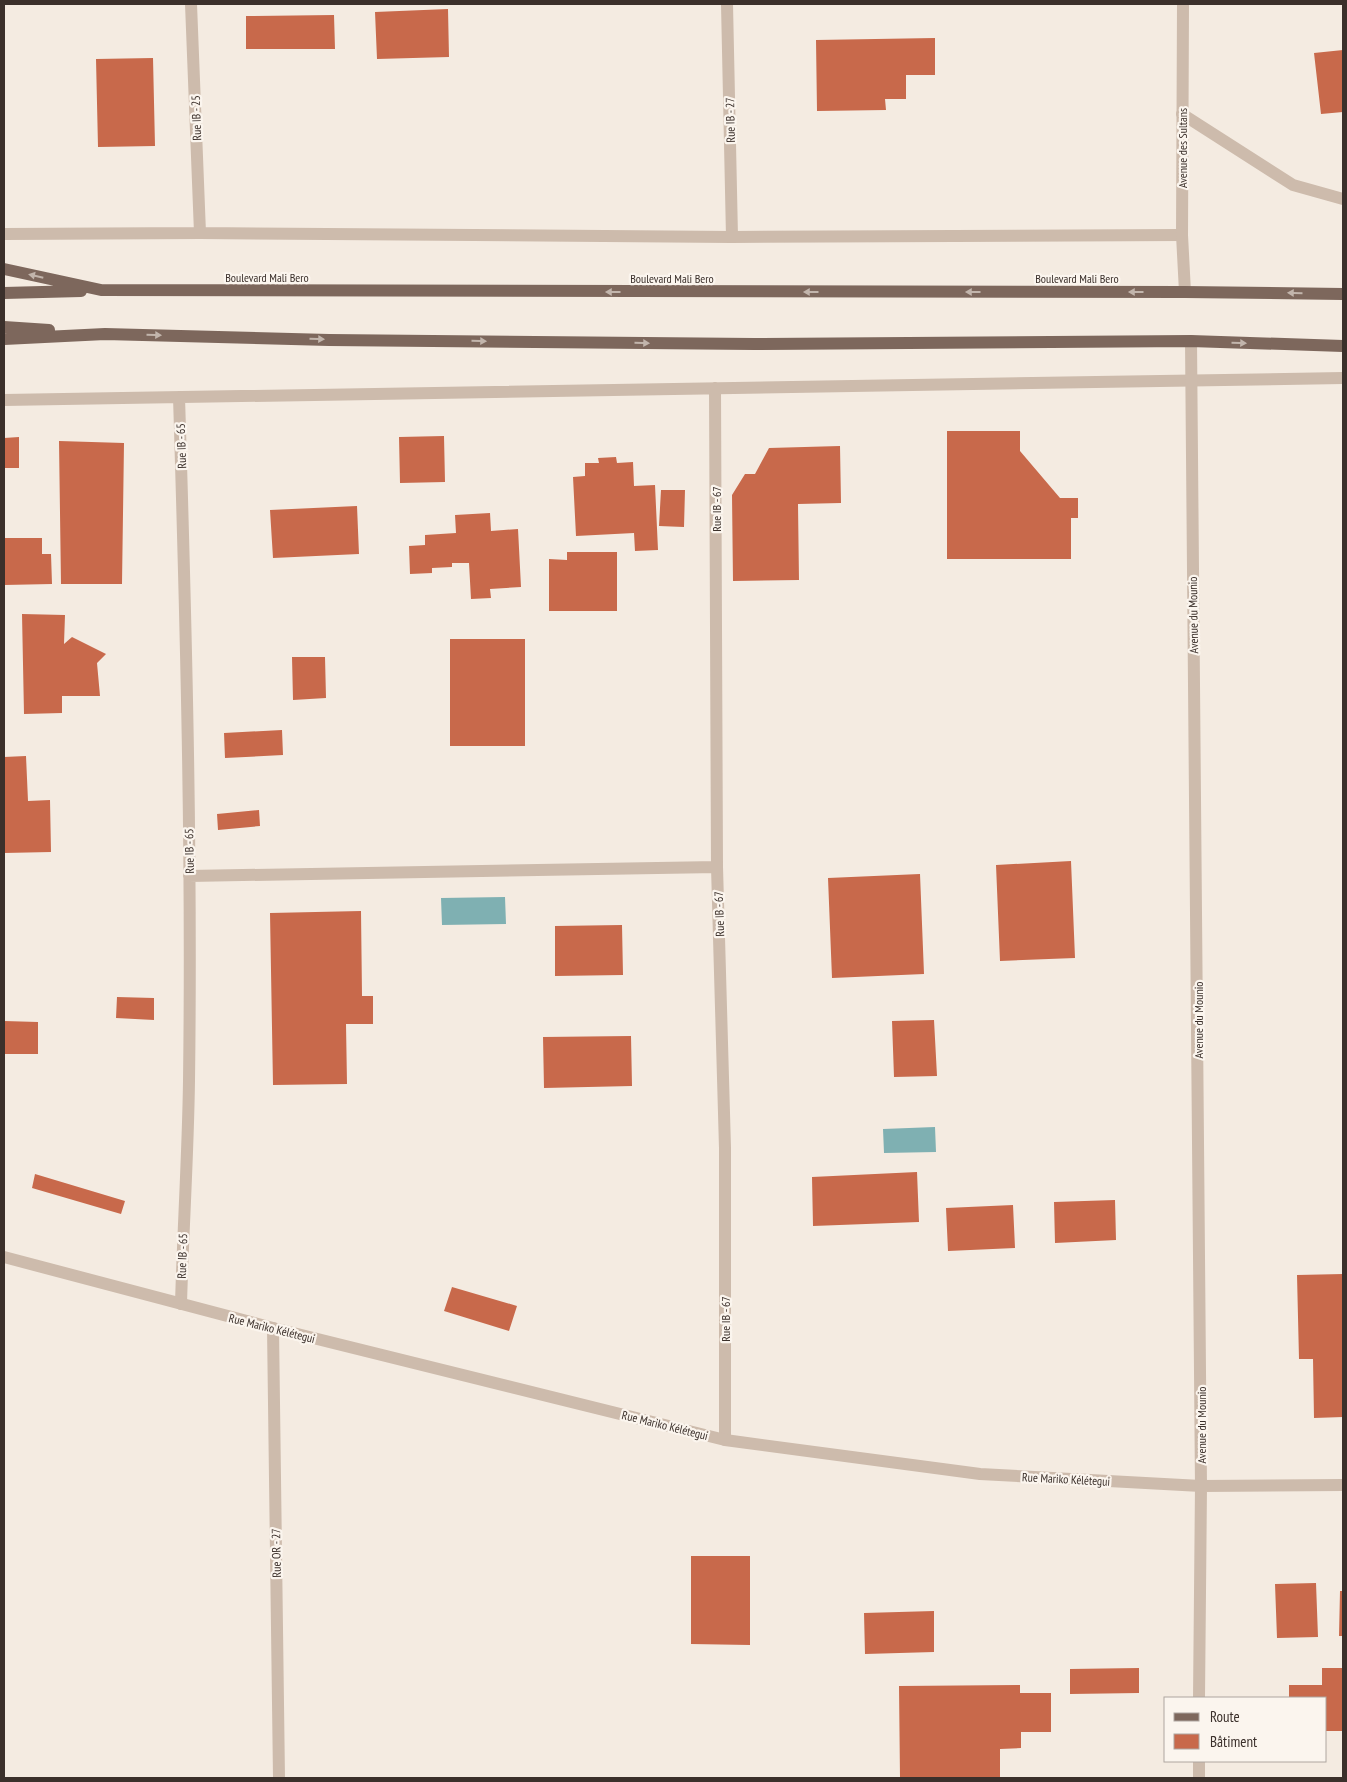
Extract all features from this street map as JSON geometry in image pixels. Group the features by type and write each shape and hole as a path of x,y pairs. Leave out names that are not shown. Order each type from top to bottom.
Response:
{"main road":[{"name":"Boulevard Mali Bero","path":"4,270 101,290 1343,294"},
{"path":"4,293 101,290"},
{"path":"4,327 105,334 329,340 754,344 1191,341 1343,346"},
{"path":"4,339 105,334"}],"street":[{"name":"Rue IB - 25","path":"191,4 200,233"},
{"name":"Rue IB - 27","path":"727,4 732,237"},
{"name":"Avenue des Sultans","path":"1183,4 1182,235 1185,292"},
{"path":"1182,114 1293,185 1343,199"},
{"path":"4,234 200,233 732,237 1182,235"},
{"name":"Avenue du Mounio","path":"1191,341 1201,1486 1199,1697"},
{"path":"4,400 1343,378"},
{"name":"Rue IB - 67","path":"715,388 717,867 725,1148 725,1440"},
{"name":"Rue IB - 65","path":"179,397 185,595 189,876 189,1082 181,1304"},
{"path":"189,876 717,867"},
{"name":"Rue Mariko Kélétegui","path":"4,1257 273,1328 725,1440 980,1474 1201,1486 1343,1485"},
{"name":"Rue OR - 27","path":"273,1328 279,1778"},
{"path":"1199,1762 1199,1778"}],"water":[{"path":"505,897 506,924 442,925 441,898"},
{"path":"935,1127 936,1152 884,1153 883,1129"}],"building":[{"path":"448,9 449,57 377,59 375,12"},
{"path":"334,15 335,49 246,49 246,16"},
{"path":"935,38 935,75 906,75 906,99 885,99 886,110 817,111 816,40"},
{"path":"1343,50 1343,112 1321,114 1314,53"},
{"path":"153,58 155,146 98,147 96,59"},
{"path":"947,431 1020,431 1020,451 1060,498 1078,498 1078,518 1071,518 1071,559 947,559"},
{"path":"444,436 445,482 400,483 399,437"},
{"path":"19,437 19,468 4,468 4,438"},
{"path":"59,441 124,443 122,584 61,584"},
{"path":"840,446 841,503 798,504 799,580 733,581 732,495 745,474 755,474 769,448"},
{"path":"616,457 617,463 633,462 634,486 655,485 658,550 635,551 634,533 576,536 573,477 585,476 585,463 599,463 598,458"},
{"path":"661,490 685,490 684,527 659,526"},
{"path":"357,506 359,554 273,558 270,510"},
{"path":"490,513 491,531 518,529 521,587 490,589 491,598 471,599 469,563 452,563 452,567 432,568 432,573 410,574 409,546 425,545 425,535 456,533 455,515"},
{"path":"4,538 42,538 42,554 51,554 52,584 4,585"},
{"path":"567,552 617,552 617,611 549,611 549,559 567,560"},
{"path":"22,614 65,615 64,644 72,637 106,654 97,663 100,696 62,696 62,713 24,714"},
{"path":"450,639 525,639 525,746 450,746"},
{"path":"292,657 325,657 326,698 293,700"},
{"path":"282,730 283,755 225,758 224,733"},
{"path":"26,756 28,801 50,800 51,852 4,853 4,757"},
{"path":"259,810 260,826 218,830 217,814"},
{"path":"1071,861 1075,958 1000,961 996,865"},
{"path":"920,874 924,974 832,978 828,878"},
{"path":"361,911 362,996 373,996 373,1024 346,1024 347,1084 273,1085 270,913"},
{"path":"622,925 623,975 555,976 555,926"},
{"path":"117,997 154,998 154,1020 116,1018"},
{"path":"934,1020 937,1076 894,1077 892,1021"},
{"path":"4,1021 38,1022 38,1054 4,1054"},
{"path":"631,1036 632,1086 544,1088 543,1037"},
{"path":"917,1172 919,1222 813,1226 812,1177"},
{"path":"35,1174 125,1201 121,1214 32,1188"},
{"path":"1115,1200 1116,1240 1055,1243 1054,1202"},
{"path":"1013,1205 1015,1248 948,1251 946,1208"},
{"path":"1343,1274 1343,1417 1314,1418 1313,1359 1299,1359 1297,1275"},
{"path":"452,1287 517,1306 509,1331 444,1311"},
{"path":"691,1556 750,1556 750,1645 691,1644"},
{"path":"1316,1583 1318,1637 1277,1638 1275,1584"},
{"path":"1340,1591 1343,1591 1343,1636 1339,1636"},
{"path":"934,1611 934,1652 865,1654 864,1613"},
{"path":"1139,1668 1139,1693 1070,1694 1070,1669"},
{"path":"1322,1668 1343,1668 1343,1731 1327,1731 1327,1697 1289,1697 1289,1685 1322,1685"},
{"path":"1020,1685 1020,1693 1051,1693 1051,1732 1021,1732 1021,1748 1000,1749 1000,1778 900,1778 899,1686"}]}
